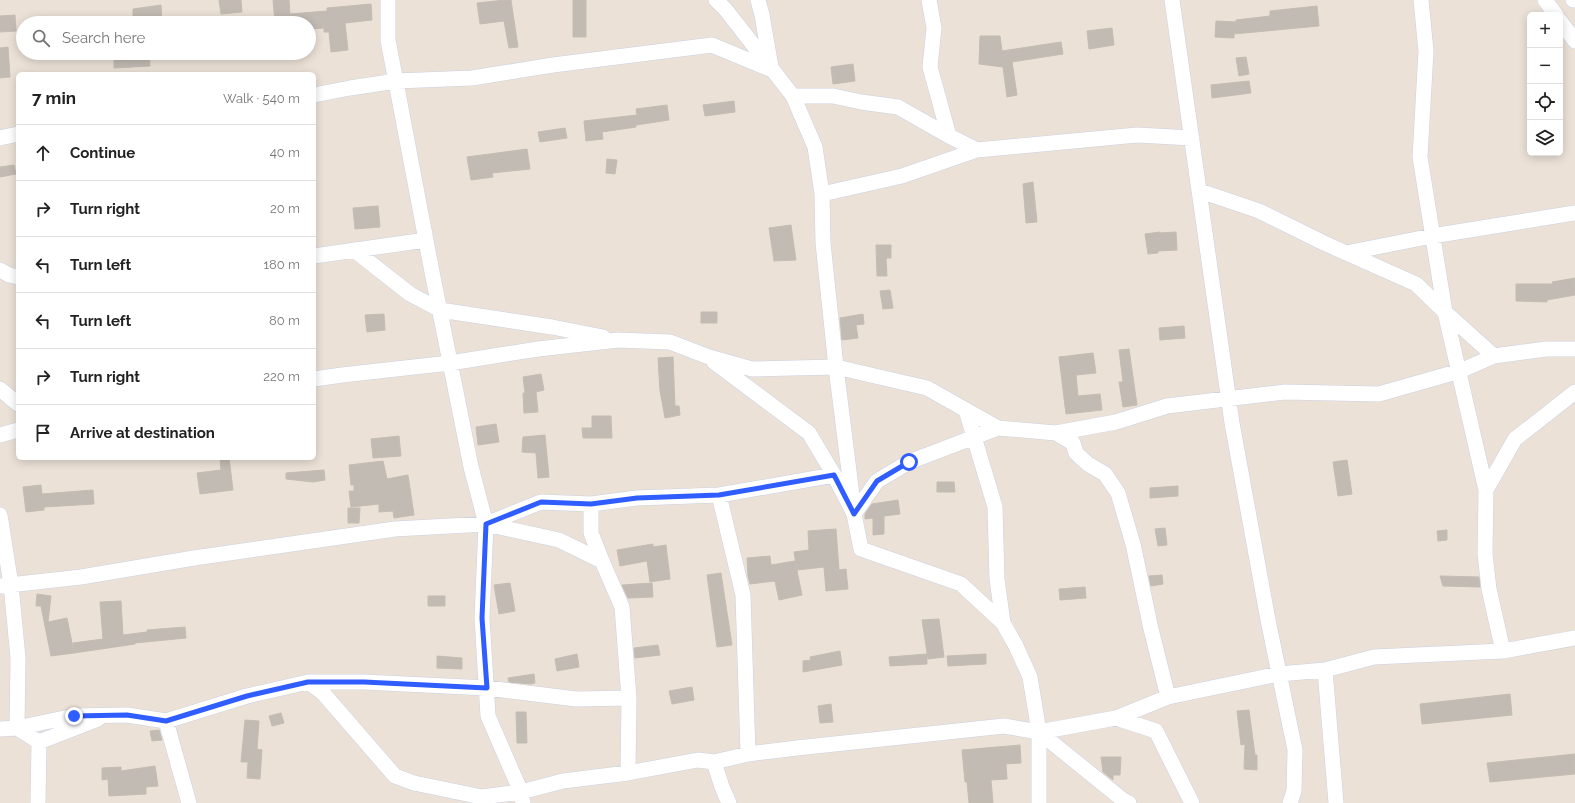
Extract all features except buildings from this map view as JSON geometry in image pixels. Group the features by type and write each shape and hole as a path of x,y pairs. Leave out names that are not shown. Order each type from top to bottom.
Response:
{"street":[{"path":"388,0 388,40 450,363 471,466 486,524 482,618 488,716 522,798"},
{"path":"716,0 726,10 771,70 793,96 815,147 822,194 823,243 836,367 854,514 861,549 961,584 1003,623 1016,646 1030,678 1039,732 1040,803"},
{"path":"758,0 771,70"},
{"path":"929,0 934,28 930,67 948,136"},
{"path":"1172,0 1230,398 1232,423 1258,566 1295,750 1294,791 1290,803"},
{"path":"1421,0 1426,51 1420,157 1445,312 1460,371 1486,490 1486,568 1489,589 1503,651"},
{"path":"1545,0 1554,12"},
{"path":"1563,25 1575,42"},
{"path":"316,94 396,81 472,78 553,65 712,45 771,70"},
{"path":"793,96 834,96 861,102 898,107 948,136 976,150"},
{"path":"0,138 16,134"},
{"path":"822,194 902,176 976,150 1137,136 1192,138"},
{"path":"1200,190 1259,211 1346,253 1416,284 1494,356"},
{"path":"1346,253 1432,236 1575,212"},
{"path":"316,256 426,240"},
{"path":"354,250 410,294 440,310 552,327 618,340 670,342 709,357 752,369 836,367 927,388 998,428 1056,433 1116,422 1167,406 1230,398 1285,392 1379,394 1460,371 1494,356 1546,349 1575,349"},
{"path":"0,270 9,275 16,277"},
{"path":"316,379 450,363 618,340"},
{"path":"709,357 809,433 834,475 854,514"},
{"path":"0,389 16,402"},
{"path":"1486,490 1515,439 1575,392"},
{"path":"966,410 995,506 997,579 1003,623"},
{"path":"854,514 877,481 909,462 998,428"},
{"path":"0,435 16,431"},
{"path":"1056,433 1072,443 1076,453 1088,464 1105,474 1118,494 1133,544 1151,629 1168,697"},
{"path":"486,524 541,502 591,504 637,498 719,495 834,475"},
{"path":"719,495 743,595 748,754"},
{"path":"591,504 591,532 622,607 629,698 628,773"},
{"path":"0,515 6,586 18,658 17,728"},
{"path":"6,586 395,529 486,524 559,540 602,561"},
{"path":"308,682 323,693 395,776 414,784 482,797 522,798 563,781 628,773 698,760 714,762 748,754 1004,726 1039,732 1116,718 1168,697 1279,674 1325,670 1374,657 1503,651 1575,638"},
{"path":"1325,670 1336,803"},
{"path":"0,729 17,728 74,716 127,715 166,721 247,696 308,682 364,682 487,688 576,699 629,698"},
{"path":"39,742 107,715"},
{"path":"1116,718 1156,731 1192,803"},
{"path":"166,721 189,803"},
{"path":"17,728 39,742"},
{"path":"1039,732 1123,800 1129,803"},
{"path":"38,803 39,742"},
{"path":"714,762 728,803"}],"route":[{"path":"74,716 127,715 166,721 247,696 308,682 364,682 487,688 482,618 486,524 541,502 591,504 637,498 719,495 834,475 854,514 877,481 909,462"}]}
